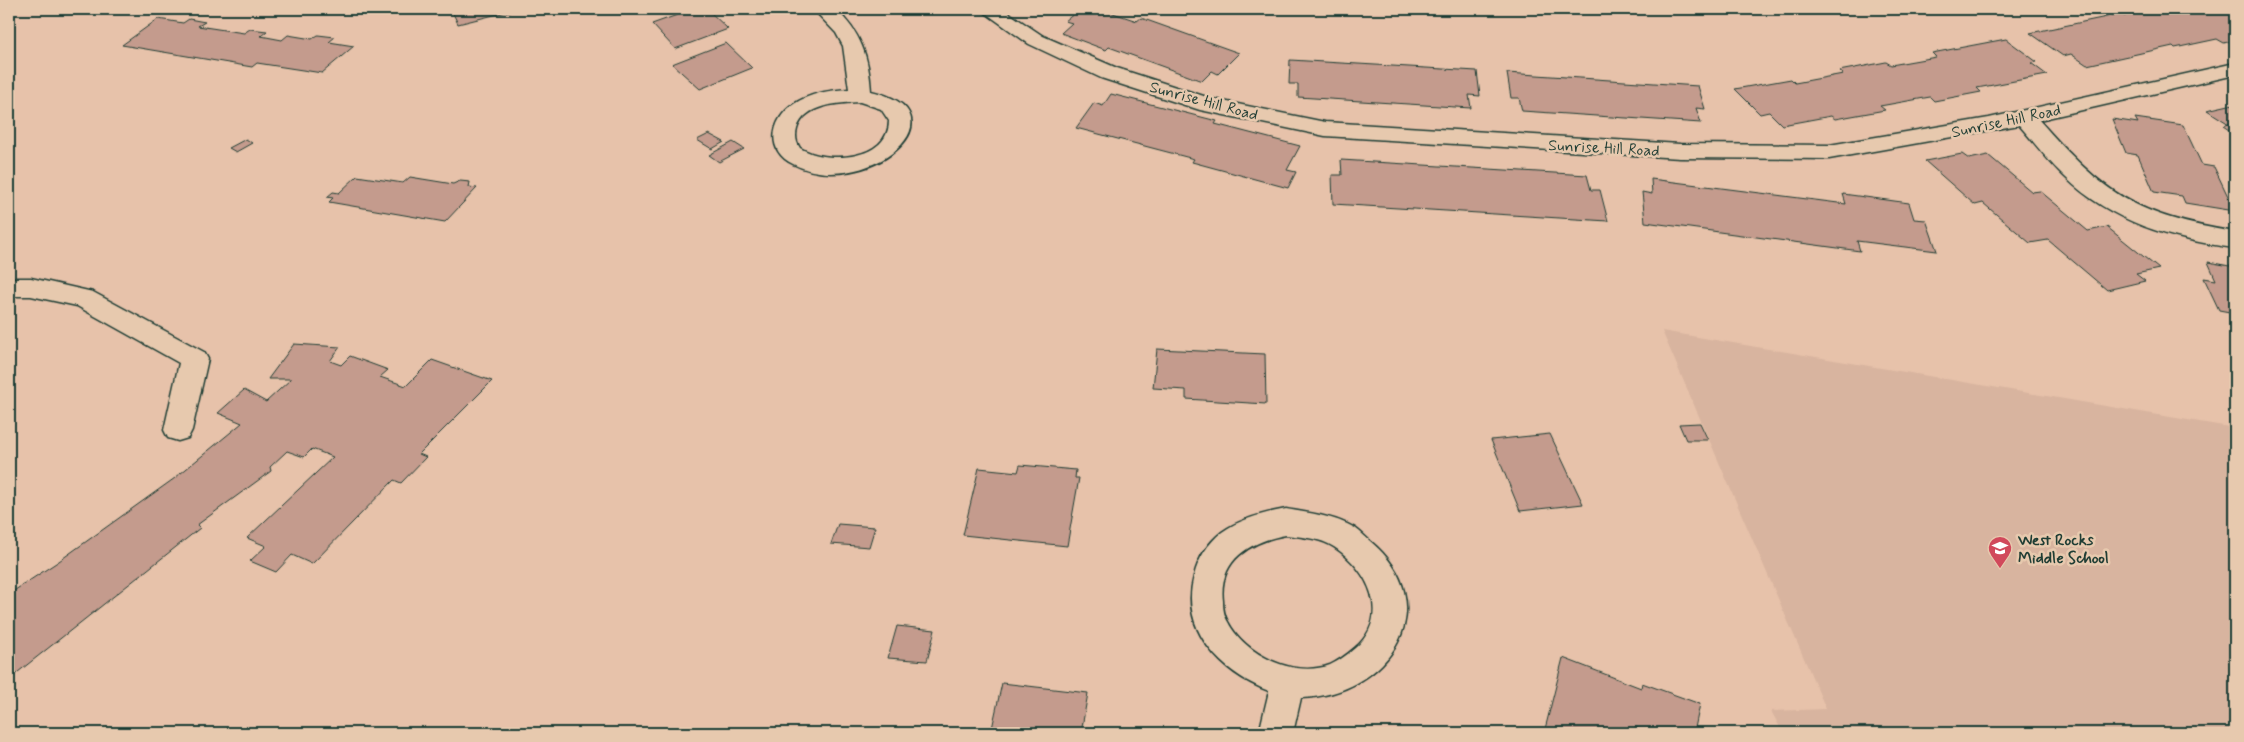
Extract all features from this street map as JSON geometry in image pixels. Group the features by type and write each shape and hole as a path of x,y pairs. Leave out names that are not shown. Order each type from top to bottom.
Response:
{"street":[{"path":"822,9 851,37 859,65 860,95"},
{"name":"Sunrise Hill Road","path":"990,9 1036,40 1109,73 1208,105 1325,129 1680,151 1829,152 2024,117 2235,68"},
{"path":"860,95 877,99 891,106 901,122 899,134 890,146 875,156 856,163 832,166 812,163 796,156 786,146 783,134 788,122 798,110 833,96 860,95"},
{"path":"2024,117 2081,180 2119,207 2157,224 2235,240"},
{"path":"9,288 31,287 84,298 194,359 178,430"},
{"path":"1286,522 1316,526 1345,538 1376,567 1388,594 1390,622 1375,652 1352,672 1322,682 1288,682 1252,669 1227,649 1210,623 1204,595 1206,581 1217,557 1236,537 1263,525 1286,522"},
{"path":"1276,733 1288,682"}],"shaded area":[{"name":"West Rocks Middle School","path":"1662,331 2235,428 2235,733 1783,733 1771,711 1826,709"}],"building":[{"path":"442,9 518,9 458,24 452,11 444,13"},
{"path":"694,9 707,9 728,29 675,49 652,24"},
{"path":"1080,9 1101,9 1137,21 1141,18 1239,53 1218,74 1212,71 1202,81 1109,47 1106,50 1061,33 1072,23 1065,21"},
{"path":"2162,9 2172,12 2186,9 2223,9 2235,16 2235,40 2224,43 2217,39 2175,48 2173,46 2087,65 2071,54 2063,56 2030,33 2121,14 2124,16"},
{"path":"158,19 183,23 189,19 205,22 198,26 244,33 250,29 267,31 261,36 282,40 288,35 312,39 318,35 335,37 329,42 354,46 322,73 257,63 252,67 122,45"},
{"path":"2006,39 2037,62 2031,63 2047,75 1977,88 1981,92 1934,101 1930,97 1880,106 1885,110 1835,119 1831,116 1782,125 1769,112 1760,114 1735,89 1791,79 1795,83 1843,74 1839,71 1886,62 1891,65 1936,57 1932,53"},
{"path":"726,43 752,68 700,89 672,64"},
{"path":"1290,60 1477,71 1480,96 1469,95 1471,108 1298,97 1298,84 1289,84"},
{"path":"1507,73 1698,86 1705,109 1696,108 1701,123 1522,111 1519,98 1511,98"},
{"path":"1111,94 1217,121 1215,124 1300,146 1287,170 1296,172 1288,188 1192,162 1194,159 1076,128 1094,103 1103,106"},
{"path":"2229,105 2235,106 2235,134 2223,126 2229,124 2207,110"},
{"path":"2135,118 2183,125 2202,165 2214,167 2235,211 2185,203 2182,196 2154,192 2138,155 2126,153 2112,119 2138,123"},
{"path":"709,134 724,142 712,149 697,140"},
{"path":"246,139 252,143 236,152 229,148"},
{"path":"733,142 744,149 719,162 709,155"},
{"path":"1962,154 1969,159 1988,155 2032,192 2040,191 2088,231 2107,227 2159,269 2136,274 2145,281 2107,290 2048,240 2030,243 1983,203 1975,205 1925,161"},
{"path":"1341,160 1587,175 1591,190 1600,190 1608,221 1333,204 1332,175 1342,175"},
{"path":"357,176 403,183 410,177 453,184 460,181 470,182 469,187 477,188 445,222 329,202 333,198 327,197 333,192 339,193"},
{"path":"1651,179 1846,204 1843,194 1909,203 1914,219 1926,220 1937,251 1857,241 1860,251 1645,222 1642,192 1652,194"},
{"path":"2208,262 2235,267 2235,313 2219,310 2204,278 2216,280"},
{"path":"294,344 340,347 330,361 341,365 350,356 388,370 380,377 406,386 432,360 492,381 419,454 426,457 401,483 394,480 312,564 292,555 276,572 250,561 266,546 247,538 333,457 312,449 304,457 287,451 270,467 271,471 197,525 200,528 13,676 9,673 9,594 59,561 175,478 242,423 218,413 244,390 266,402 291,379 268,379"},
{"path":"1157,349 1265,354 1266,404 1186,399 1186,390 1153,388"},
{"path":"1700,423 1708,440 1686,440 1679,424"},
{"path":"1550,434 1583,504 1520,511 1491,440"},
{"path":"1020,465 1076,470 1075,478 1079,478 1067,546 963,535 979,468 1018,472"},
{"path":"838,524 875,527 869,547 831,544"},
{"path":"897,626 935,630 927,661 888,658"},
{"path":"1563,658 1641,688 1642,683 1700,704 1694,733 1651,733 1635,727 1634,733 1544,733"},
{"path":"1002,683 1088,693 1081,733 991,733"}],"place":[{"name":"West Rocks Middle School","path":"2000,569"}]}
